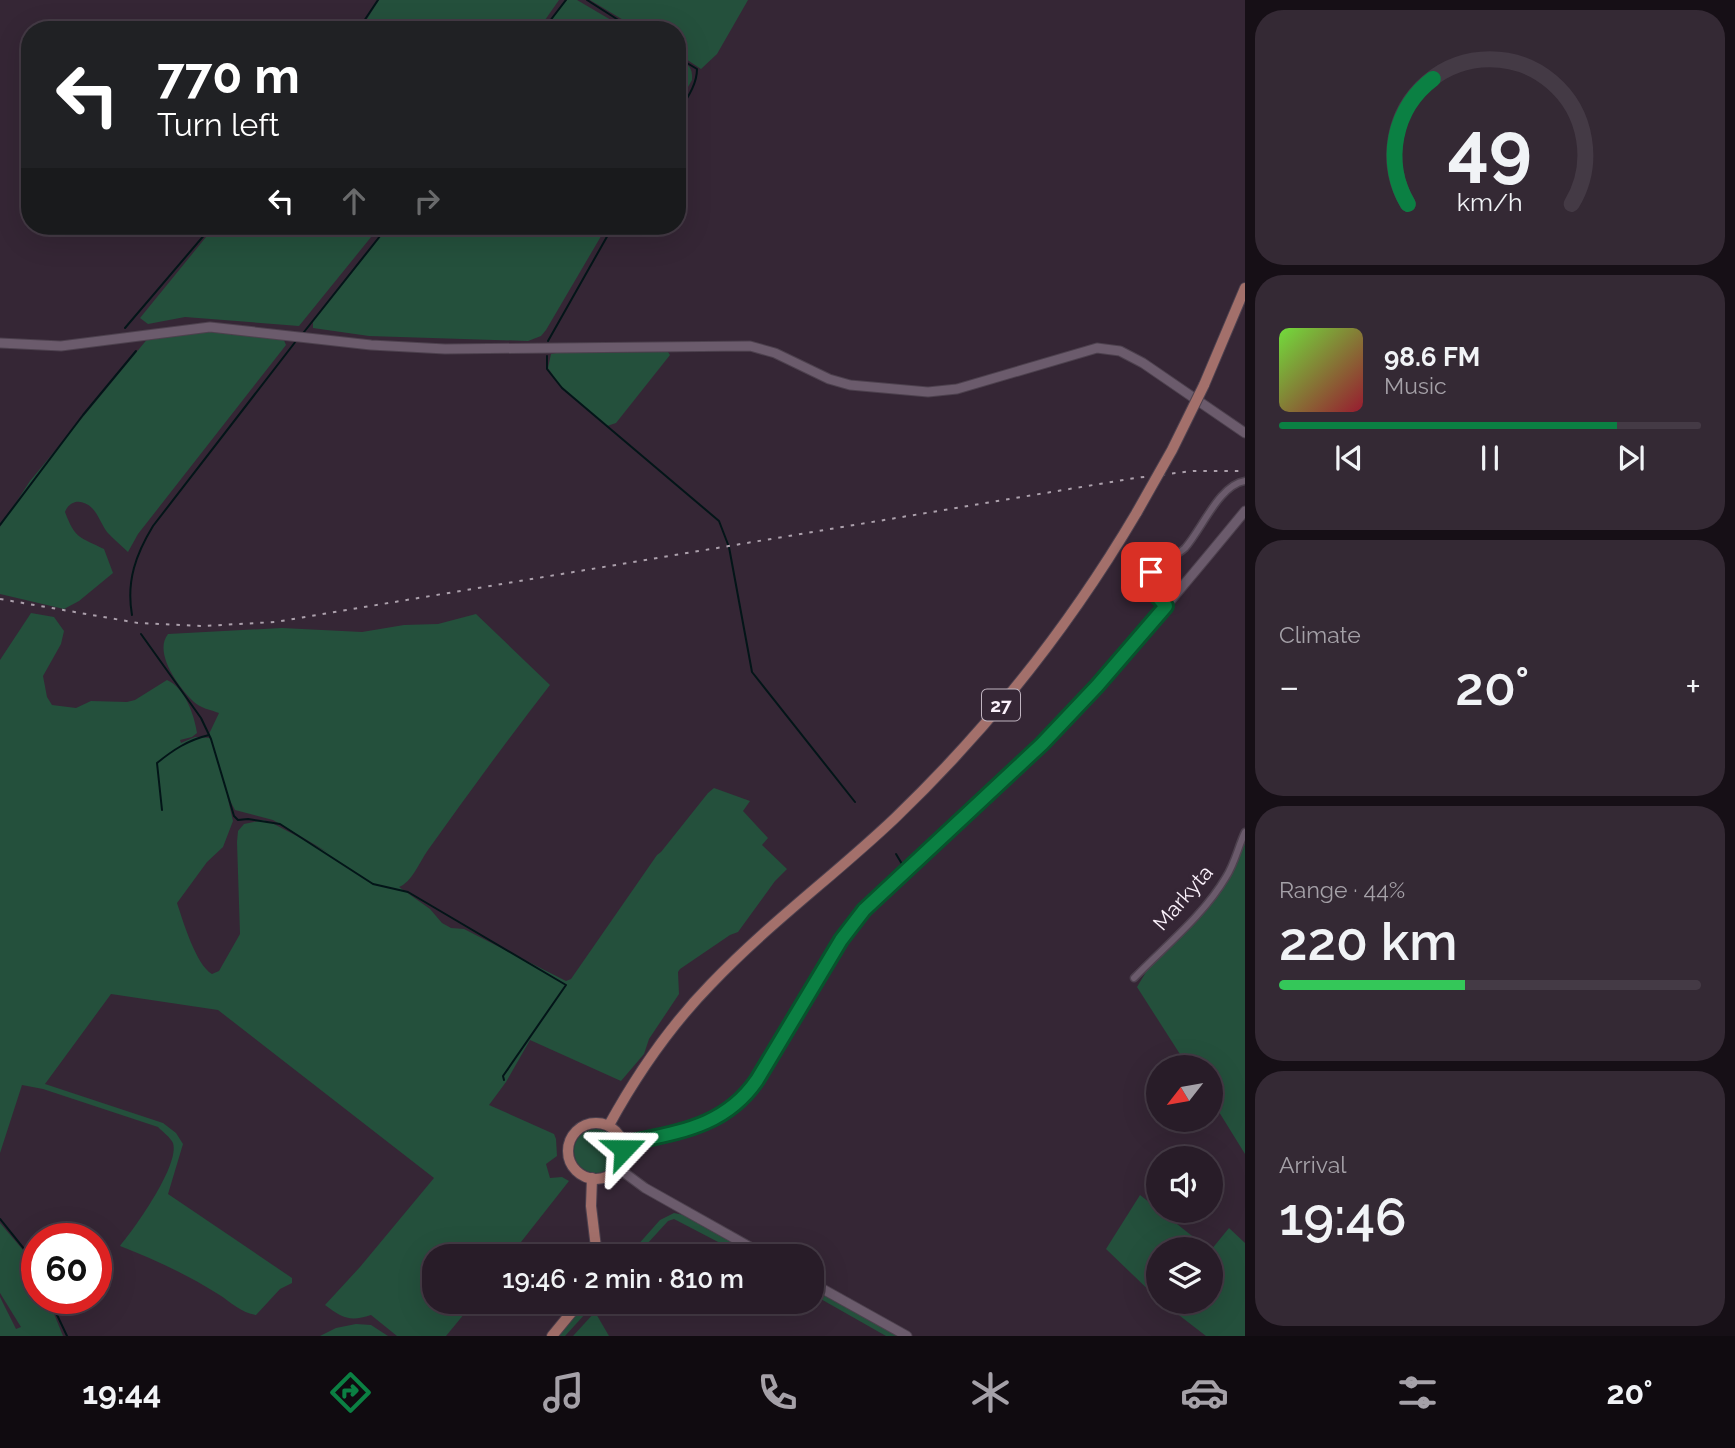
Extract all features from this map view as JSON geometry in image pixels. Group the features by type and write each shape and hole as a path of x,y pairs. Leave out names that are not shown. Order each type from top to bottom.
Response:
{"main road":[{"name":"27","path":"609,1125 650,1057 710,984 895,818 981,728 1024,677 1074,611 1137,512 1205,384 1245,288"},
{"path":"595,1122 609,1125 619,1134 624,1144 624,1157 618,1168 606,1177 592,1178 581,1174 568,1156 569,1143 575,1131 595,1122"},
{"path":"592,1178 591,1206 596,1244"},
{"path":"552,1336 570,1314"}],"street":[{"path":"0,343 61,346 210,327 371,345 445,349 750,346 775,353 840,382 928,392 957,389 1097,348 1120,351 1143,363 1245,433"},
{"path":"1166,606 1151,589 1151,572 1155,566 1185,548 1225,492 1236,483 1245,481"},
{"path":"624,1144 701,1125 721,1116 743,1098 757,1080 841,940 864,910 1042,744 1097,686 1245,510"},
{"name":"Markyta","path":"1135,978 1198,914 1220,887 1236,858 1245,832"},
{"path":"618,1168 645,1188 745,1244"},
{"path":"824,1290 907,1336"}],"green space":[{"path":"379,0 559,0 544,21 366,21"},
{"path":"567,0 577,0 613,21 550,21"},
{"path":"590,0 748,0 717,54 701,69 686,59 686,21 625,21"},
{"path":"686,64 692,72 692,80 686,90"},
{"path":"208,235 373,235 299,326 185,317 148,324 140,318"},
{"path":"382,235 602,235 546,330 541,336 528,341 369,336 313,328 313,322"},
{"path":"200,331 283,338 286,345 138,534 128,552 107,532 88,505 77,502 67,508 65,512 75,532 104,549 113,573 79,601 64,609 0,594 0,527 30,481 149,337"},
{"path":"668,352 670,355 616,423 607,426 560,385 548,368 551,354 556,353"},
{"path":"31,613 54,617 64,631 61,644 43,676 47,697 52,705 76,708 91,701 127,702 135,700 167,680 184,695 196,726 197,733 180,740 181,743 195,737 210,738 209,734 219,713 196,704 175,679 164,651 168,634 282,628 362,632 404,625 438,624 476,614 550,685 458,808 412,877 399,887 430,909 442,923 451,928 464,929 566,981 571,979 657,855 714,788 750,801 743,811 768,838 762,845 787,869 775,881 738,932 680,969 679,994 649,1039 644,1054 621,1081 530,1040 506,1082 489,1105 554,1134 557,1156 546,1164 550,1178 562,1177 569,1181 519,1244 422,1244 422,1314 464,1314 446,1336 397,1336 371,1315 346,1317 325,1305 434,1178 218,1010 111,994 45,1084 163,1123 176,1133 183,1144 168,1194 292,1278 292,1283 280,1289 256,1315 241,1310 183,1274 120,1246 155,1196 170,1166 173,1143 158,1127 43,1089 22,1085 0,1153 0,660","holes":["227,795 235,810 273,820 329,853 272,823 263,820 244,824 238,831 237,842 240,934 219,971 212,974 195,952 177,903 207,862 223,847 233,821"]},
{"path":"1245,832 1245,1154 1223,1118 1223,1055 1181,1055 1137,987 1155,957 1220,887"},
{"path":"596,1129 605,1130 612,1135 617,1142 617,1160 612,1167 605,1172 596,1173 587,1172 580,1167 575,1160 574,1151 575,1142 580,1135 587,1130"},
{"path":"1140,1195 1146,1200 1146,1223 1176,1223 1193,1237 1146,1237 1146,1287 1106,1249"},
{"path":"674,1213 684,1215 735,1244 722,1244 674,1219 668,1221 647,1244 639,1244 660,1220"},
{"path":"0,1223 21,1248 21,1314 54,1314 63,1336 0,1336 0,1297 16,1329 21,1327 0,1293"},
{"path":"1229,1228 1245,1243 1245,1336 1206,1336 1178,1314 1223,1314 1222,1237"},
{"path":"824,1295 898,1336 886,1336 824,1301"},
{"path":"577,1314 585,1314 565,1336 556,1336"},
{"path":"596,1314 609,1336 573,1336"},
{"path":"356,1324 371,1325 388,1336 320,1336 336,1328"}],"waterway":[{"path":"364,21 378,0"},
{"path":"550,21 566,0"},
{"path":"587,0 620,21"},
{"path":"686,62 697,69 693,87 686,99"},
{"path":"125,328 204,235"},
{"path":"304,332 381,235"},
{"path":"548,341 608,235"},
{"path":"132,615 130,591 134,568 153,526 296,341"},
{"path":"0,525 83,415 136,351"},
{"path":"547,356 547,369 562,388 719,521 729,547 752,672 855,802"},
{"path":"141,634 201,718 211,739 234,816 238,820 280,824 373,884 408,892 566,985 503,1076 504,1080"},
{"path":"162,810 157,763 181,746 209,735"},
{"path":"896,854 902,864"},
{"path":"0,1219 21,1245"},
{"path":"57,1314 67,1336"}],"railway":[{"path":"0,599 138,623 203,626 275,622 1135,478 1193,471 1245,471"}],"route":[{"path":"624,1149 624,1144 710,1122 743,1098 757,1080 841,940 864,910 1042,744 1097,686 1166,606 1151,589 1151,572"}]}
